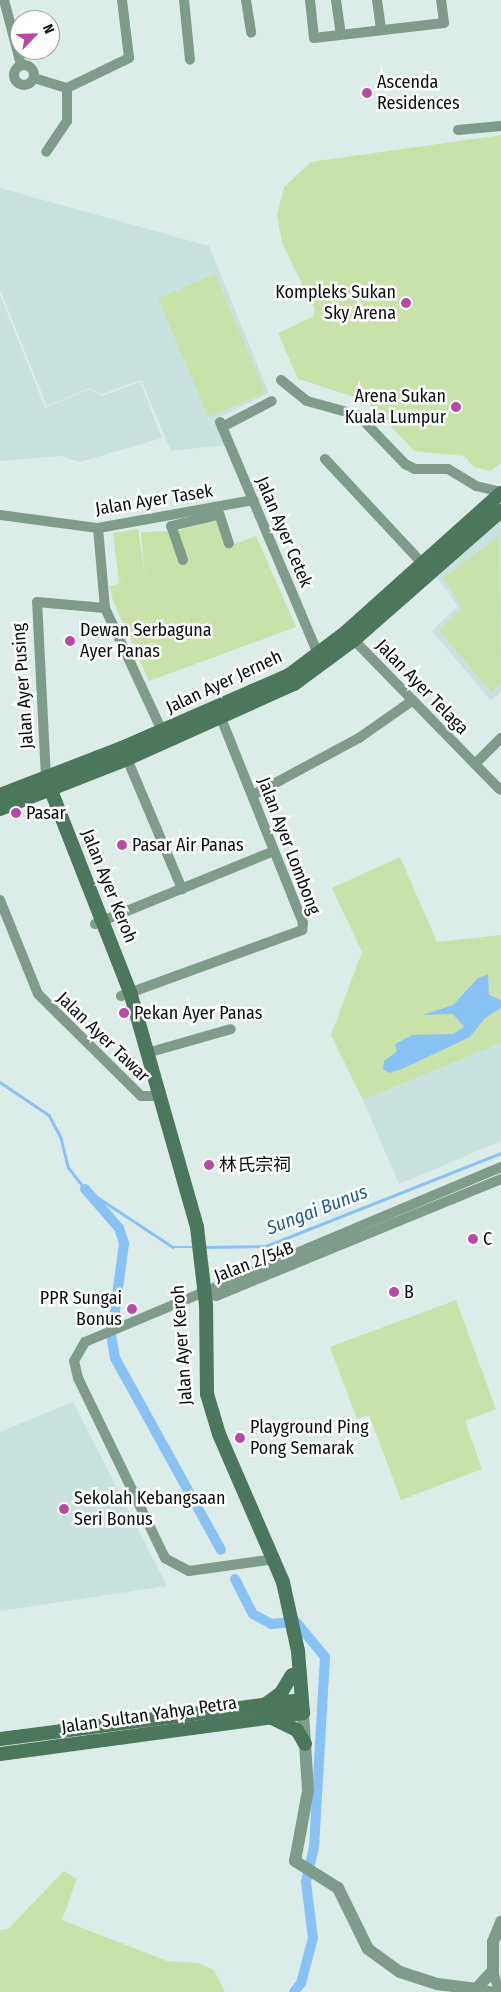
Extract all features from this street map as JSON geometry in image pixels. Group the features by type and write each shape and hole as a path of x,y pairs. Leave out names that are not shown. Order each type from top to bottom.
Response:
{"main road":[{"name":"Jalan Ayer Jerneh","path":"125,754 162,731 219,714 350,636 422,563 501,492"},
{"name":"Jalan Ayer Jerneh","path":"0,809 44,786 294,684 501,510"},
{"name":"Jalan Ayer Jerneh","path":"0,795 44,786"},
{"name":"Jalan Ayer Keroh","path":"44,786 99,922 147,1053 193,1219 202,1294 207,1394 238,1480 271,1561 289,1622 299,1709"},
{"name":"Jalan Ayer Keroh","path":"289,1622 292,1675 299,1709"},
{"path":"292,1675 268,1711 297,1730 305,1744"},
{"name":"Jalan Sultan Yahya Petra","path":"0,1739 299,1709"},
{"name":"Jalan Sultan Yahya Petra","path":"0,1754 268,1711"}],"street":[{"path":"4,0 21,65"},
{"path":"34,78 67,88 129,58 122,0"},
{"path":"184,0 190,60"},
{"path":"246,0 251,33"},
{"path":"310,0 314,38 444,23 441,0"},
{"path":"336,0 341,35"},
{"path":"377,0 382,30"},
{"path":"21,65 14,72 16,82 26,85 34,78"},
{"path":"21,65 30,67 34,78"},
{"path":"46,152 67,121 67,88"},
{"path":"458,130 501,126"},
{"path":"281,380 307,401 358,415 410,467 448,468 476,486 501,492"},
{"name":"Jalan Ayer Cetek","path":"272,401 221,424 318,654"},
{"path":"325,459 422,563"},
{"name":"Jalan Ayer Tasek","path":"0,515 98,528 218,511 253,500"},
{"path":"183,560 171,526 218,511 230,543"},
{"path":"98,528 105,608 162,731"},
{"name":"Jalan Ayer Pusing","path":"44,786 36,602 105,608"},
{"name":"Jalan Ayer Telaga","path":"350,636 500,790"},
{"path":"253,795 359,738 413,700"},
{"name":"Jalan Ayer Lombong","path":"126,994 302,930 303,924 219,714"},
{"path":"475,764 501,738"},
{"path":"125,754 182,889"},
{"path":"99,922 274,852"},
{"name":"Jalan Ayer Tawar","path":"0,900 38,994 141,1096 159,1096"},
{"path":"147,1053 231,1029"},
{"name":"Jalan 2/54B","path":"202,1294 501,1167"},
{"name":"Jalan 2/54B","path":"202,1294 216,1296 501,1179"},
{"path":"202,1294 86,1342 74,1361 78,1378 165,1558 189,1570 271,1561"},
{"name":"Jalan Ayer Keroh","path":"299,1709 305,1744 308,1792 295,1861 300,1866 317,1871 338,1888 368,1949 400,1972 437,1984 476,1989"},
{"path":"476,1989 498,1992 493,1971 492,1942 501,1922"},
{"path":"476,1989 493,1971"}],"shaded area":[{"path":"0,188 209,246 269,393 216,419 225,445 171,451 141,380 102,394 90,388 47,406 0,289"},
{"path":"0,295 45,408 90,389 102,396 140,382 162,438 80,462 61,456 0,461"},
{"path":"501,519 501,691 491,701 432,631 458,606 435,575"},
{"path":"501,1043 501,1141 399,1184 363,1100"},
{"name":"Sekolah Kebangsaan Seri Bonus","path":"73,1402 167,1586 0,1611 0,1432"}],"green space":[{"name":"Kompleks Sukan Sky Arena","path":"501,135 501,463 490,471 474,467 464,456 414,451 367,401 298,379 278,333 312,317 315,310 282,243 277,215 284,187 311,162"},
{"path":"215,274 265,393 208,417 158,298"},
{"path":"217,519 229,546 256,536 296,627 149,681 113,601 110,586 125,581 119,582 113,533 138,529 145,575 141,532 177,531"},
{"path":"499,536 501,683 491,692 439,630 463,608 443,578"},
{"path":"400,857 437,942 501,935 501,1043 363,1100 331,1035 362,952 332,888"},
{"path":"456,1300 496,1409 465,1421 482,1469 401,1500 369,1415 357,1419 330,1347"},
{"path":"64,1871 77,1879 62,1920 167,1961 198,1963 214,1970 225,1992 0,1992 0,1930 8,1929"}],"water":[{"path":"488,974 489,995 501,1000 501,1008 485,1018 470,1037 402,1069 389,1073 383,1069 384,1061 397,1051 395,1044 412,1035 453,1034 464,1027 453,1014 422,1015 453,1005 478,978"}],"waterway":[{"name":"Sungai Bunus","path":"0,1082 49,1115 61,1138 68,1167 85,1189 173,1247 195,1247"},
{"name":"Sungai Bunus","path":"203,1247 266,1246 501,1153"},
{"path":"85,1189 119,1228 124,1243 115,1311"},
{"path":"111,1335 115,1358 221,1550"},
{"path":"235,1579 253,1614 271,1624 296,1622 325,1657 314,1847 306,1882 313,1938 301,1983 294,1992"}],"place":[{"name":"Ascenda Residences","path":"367,93"},
{"name":"Kompleks Sukan Sky Arena","path":"406,303"},
{"name":"Arena Sukan Kuala Lumpur","path":"456,407"},
{"name":"Dewan Serbaguna Ayer Panas","path":"70,641"},
{"name":"Pasar","path":"16,813"},
{"name":"Pasar Air Panas","path":"122,845"},
{"name":"Pekan Ayer Panas","path":"124,1013"},
{"name":"林氏宗祠","path":"209,1165"},
{"name":"C","path":"473,1239"},
{"name":"B","path":"394,1292"},
{"name":"PPR Sungai Bonus","path":"132,1309"},
{"name":"Playground Ping Pong Semarak","path":"240,1438"},
{"name":"Sekolah Kebangsaan Seri Bonus","path":"64,1509"}]}
